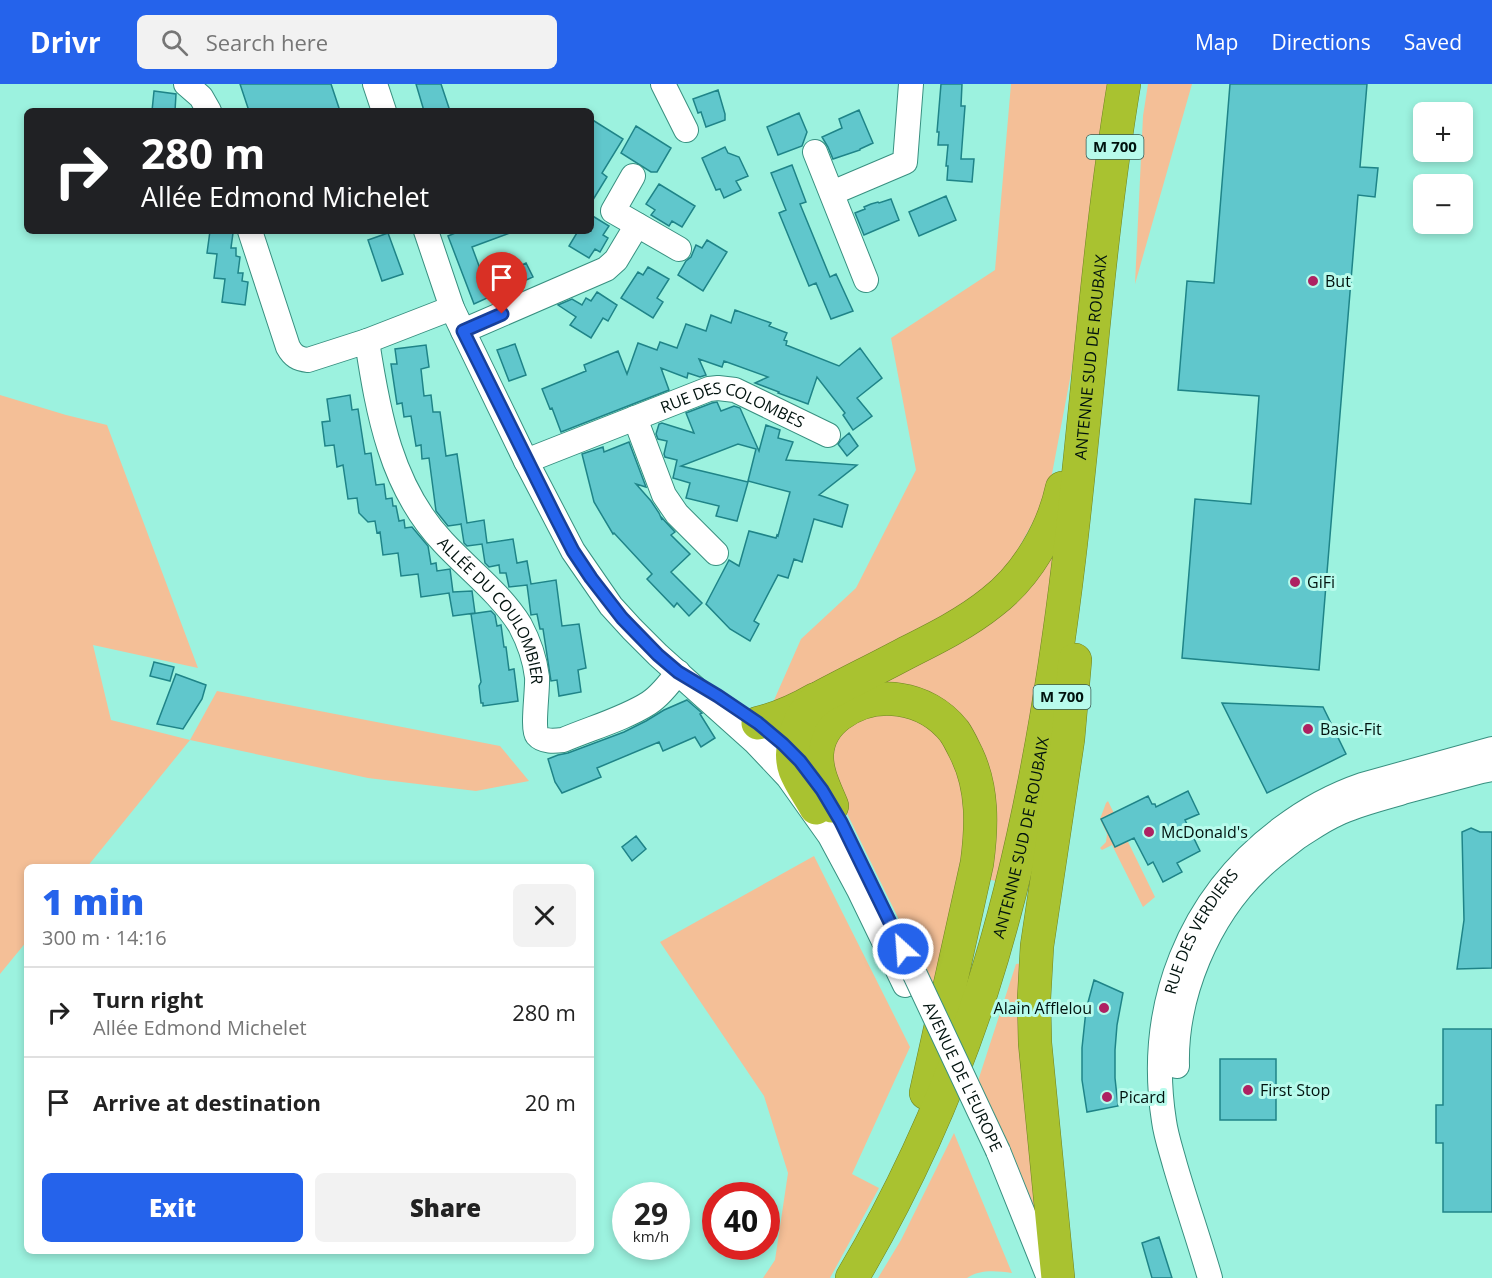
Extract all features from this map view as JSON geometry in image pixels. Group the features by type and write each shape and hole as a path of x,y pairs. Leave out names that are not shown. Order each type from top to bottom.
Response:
{"highway":[{"name":"ANTENNE SUD DE ROUBAIX","path":"859,1275 910,1172 942,1099 981,992 1014,875 1044,728 1059,633 1069,560 1106,210 1124,84"},
{"name":"ANTENNE SUD DE ROUBAIX","path":"859,1275 912,1195 953,1105 976,1046 1005,959 1037,831 1065,675 1138,84"},
{"path":"758,723 775,720 788,714 946,633 994,601 1017,578 1033,557 1051,526 1062,492 1078,386 1096,309"},
{"path":"1058,1278 1035,1043 1034,999 1038,936 1068,739 1084,533"},
{"path":"821,697 810,705 800,723 793,754 794,768 813,802 827,815"},
{"path":"827,815 818,767 818,745 827,726 836,717 860,703 874,699 887,698 919,706 933,712 950,727 972,765 980,800 981,824 977,863 923,1106 908,1154 859,1275"}],"street":[{"path":"186,84 201,97 207,108"},
{"path":"375,84 383,108"},
{"path":"663,84 686,130"},
{"path":"832,193 905,162 911,84"},
{"path":"815,152 866,280"},
{"path":"633,176 613,211 679,249"},
{"path":"463,331 606,269 616,260 637,225"},
{"path":"251,234 288,347 291,353 301,359 308,360 367,341 453,308"},
{"name":"AVENUE DE L'EUROPE","path":"427,234 463,331 573,551 605,597 632,629 767,754 827,815 858,855 903,949 992,1155 1049,1278"},
{"name":"ALLÉE DU COULOMBIER","path":"367,341 384,433 408,493 442,541 505,604 520,626 531,650 537,676 535,730 538,736 545,740 563,740 629,713 662,693 678,672"},
{"name":"RUE DES COLOMBES","path":"526,461 709,389 718,388 735,390 828,435"},
{"name":"RUE DES COLOMBES","path":"635,418 664,495 677,514 716,553"},
{"name":"AVENUE DE L'EUROPE","path":"678,672 758,723 793,754"},
{"name":"RUE DES VERDIERS","path":"1210,1278 1167,1135 1160,1085 1161,1041 1165,1009 1175,973 1188,941 1215,894 1232,874 1258,847 1306,811 1341,792 1492,749"},
{"name":"RUE DES VERDIERS","path":"1227,1278 1185,1143 1178,1104 1176,1057 1186,992 1194,969 1214,929 1236,894 1255,872 1318,823 1379,799 1473,773 1492,770"},
{"name":"AVENUE DE L'EUROPE","path":"827,815 859,890 905,985 992,1155 1038,1278"}],"shaded area":[{"path":"1011,84 1114,84 1080,326 1048,495 1000,582 920,631 771,707 801,639 856,588 916,470 891,338 995,270"},
{"path":"1148,84 1192,84 1135,284 1143,116"},
{"path":"0,395 107,425 198,668 93,645 111,720 190,740 89,864 24,864 24,945 0,974"},
{"path":"1066,530 1004,883 983,878 989,786 892,689 877,679"},
{"path":"217,691 500,746 529,781 476,791 368,778 190,740"},
{"path":"869,713 908,715 945,739 970,799 952,921 932,987 835,789 832,759 834,734"},
{"path":"1108,801 1155,897 1143,907 1112,845 1102,850 1100,848 1106,842 1107,834 1100,819"},
{"path":"814,856 910,1047 852,1174 879,1188 830,1278 763,1278 775,1260 780,1260 780,1227 788,1173 764,1096 660,942"},
{"path":"1023,963 1047,1243 977,1084 1016,964"},
{"path":"954,1133 1012,1273 983,1272 967,1278 878,1278 901,1240"}],"building":[{"path":"240,84 331,84 339,108 248,108"},
{"path":"416,84 441,84 449,108 423,108"},
{"path":"941,84 962,84 961,106 965,106 961,159 974,159 972,182 947,180 948,145 938,145 939,132 937,132"},
{"path":"1230,84 1367,84 1360,167 1378,168 1375,197 1358,195 1319,670 1182,658 1195,499 1251,504 1259,396 1178,390 1187,281 1214,283"},
{"path":"718,90 725,120 706,127 693,99"},
{"path":"154,91 176,94 175,108 152,108"},
{"path":"859,110 873,143 833,159 822,137 842,128 839,119"},
{"path":"799,113 807,132 802,146 778,155 767,127"},
{"path":"594,121 623,139 602,173 607,177 594,198"},
{"path":"636,126 671,148 657,172 651,172 621,153"},
{"path":"725,147 728,153 739,157 748,176 736,181 741,190 724,198 720,189 716,190 702,158"},
{"path":"792,165 806,202 800,204 830,277 836,274 853,311 831,319 816,283 809,286 779,213 786,210 771,173"},
{"path":"659,184 695,206 682,227 672,221 669,226 651,215 655,210 646,204"},
{"path":"946,196 956,220 919,236 909,212"},
{"path":"891,199 899,220 864,235 855,213 871,204"},
{"path":"594,217 609,226 603,235 608,238 600,252 595,249 589,258 569,246 576,234 594,234"},
{"path":"210,234 233,234 231,248 236,248 236,256 240,257 238,273 243,273 242,281 248,282 245,305 222,302 225,279 214,278 217,254 207,253"},
{"path":"388,234 403,274 382,281 368,240"},
{"path":"453,234 507,234 472,247 485,282 526,263 533,277 474,304 448,236"},
{"path":"707,240 727,252 703,291 678,275 691,257 696,245 702,248"},
{"path":"648,267 669,279 657,298 663,302 653,318 621,298 638,272 643,275"},
{"path":"597,292 617,305 608,321 603,318 591,338 570,325 576,317 558,305 572,299 582,305 586,298 591,301"},
{"path":"735,310 771,323 769,326 787,333 784,340 787,341 786,345 839,366 860,348 882,378 857,398 872,416 853,430 843,415 845,413 817,377 808,404 755,383 768,377 724,361 722,367 699,359 706,375 700,377 688,373 687,378 661,368 669,390 561,432 542,389 586,371 584,365 618,351 627,374 638,343 657,350 660,342 677,348 686,324 706,331 711,315 731,323"},
{"path":"515,344 526,375 509,381 497,350"},
{"path":"426,345 429,367 421,369 424,396 431,395 433,412 440,412 446,456 457,454 467,523 484,520 487,543 513,539 517,563 527,561 531,584 556,580 562,626 579,624 586,668 578,670 581,692 559,696 557,680 551,681 543,629 540,629 537,614 531,615 527,585 509,587 506,573 500,573 499,565 489,567 485,563 482,544 467,546 464,543 461,524 448,526 436,511 429,458 422,459 421,445 416,446 411,416 404,417 402,403 397,404 391,364 397,364 395,349"},
{"path":"350,395 352,410 358,409 365,454 371,453 376,485 384,484 386,499 392,498 399,521 404,520 405,528 412,527 428,546 431,564 436,563 437,571 450,569 453,592 472,591 475,613 453,616 449,593 421,597 418,574 401,576 398,553 383,555 380,532 377,533 375,521 368,522 359,513 357,498 348,499 343,465 337,467 334,445 325,446 322,422 330,421 327,399"},
{"path":"717,402 721,411 734,406 740,408 759,451 766,425 780,430 778,438 793,442 786,460 857,465 819,495 848,505 842,527 814,519 802,562 794,559 788,578 778,575 754,621 759,624 750,641 730,629 706,604 729,560 739,566 749,531 776,538 778,536 790,492 748,481 756,449 738,444 681,466 748,482 737,521 716,516 719,506 686,498 690,483 673,478 677,460 665,457 667,441 658,439 656,434 659,424 662,423 694,433 686,413"},
{"path":"849,433 858,446 847,456 838,444"},
{"path":"629,442 646,487 636,484 651,501 662,520 662,518 675,532 671,535 690,554 671,572 702,603 689,616 677,603 674,607 647,579 652,574 613,534 594,502 582,454 603,447 604,452"},
{"path":"491,611 495,615 497,626 501,625 509,670 514,669 518,701 483,706 471,614"},
{"path":"154,662 174,667 170,681 150,676"},
{"path":"176,674 206,685 202,699 183,729 157,724"},
{"path":"687,700 702,713 700,714 715,738 701,747 695,737 663,751 659,742 597,768 601,777 562,793 555,782 548,759 624,732"},
{"path":"1222,703 1323,707 1346,754 1267,793"},
{"path":"1188,791 1199,814 1185,820 1200,851 1177,863 1182,872 1163,882 1153,862 1148,865 1134,838 1115,847 1101,819 1148,796 1156,807"},
{"path":"1471,828 1480,832 1492,832 1492,968 1457,969 1464,920 1462,832"},
{"path":"636,836 646,849 632,861 622,847"},
{"path":"1094,980 1123,993 1115,1050 1118,1106 1087,1112 1082,1080 1082,1048 1086,1010"},
{"path":"1443,1029 1492,1029 1492,1212 1443,1212 1443,1143 1436,1143 1436,1105 1443,1105"},
{"name":"First Stop","path":"1220,1059 1276,1059 1276,1120 1220,1120"},
{"path":"1159,1237 1172,1278 1152,1278 1142,1243"}],"place":[{"name":"But","path":"1313,281"},
{"name":"GiFi","path":"1295,582"},
{"name":"Basic-Fit","path":"1308,729"},
{"name":"McDonald's","path":"1149,832"},
{"name":"Alain Afflelou","path":"1104,1008"},
{"name":"First Stop","path":"1248,1090"},
{"name":"Picard","path":"1107,1097"}],"route":[{"path":"502,314 463,331 573,551 611,606 658,655 678,672 758,723 800,761 822,790 841,822 903,949"}]}
